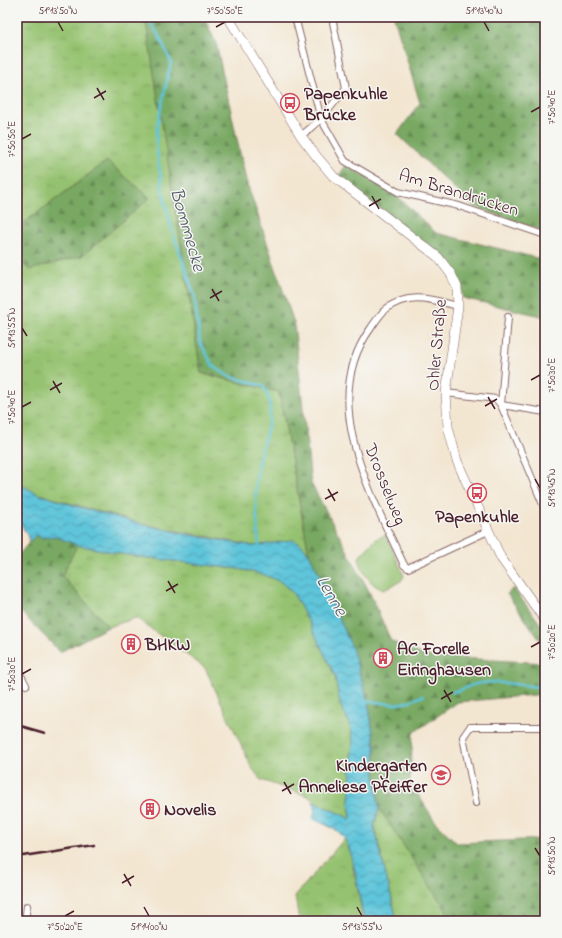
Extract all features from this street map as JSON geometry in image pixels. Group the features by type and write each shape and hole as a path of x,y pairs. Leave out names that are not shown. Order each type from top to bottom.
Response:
{"street":[{"name":"Ohler Straße","path":"228,17 302,136 333,176 438,258 451,274 457,287 458,306 446,393 448,427 457,461 501,558 545,620"},
{"name":"Am Brandrücken","path":"295,17 321,119 345,161 398,192 459,206 545,235"},
{"path":"302,136 321,119 346,88 332,17"},
{"name":"Drosselweg","path":"458,306 418,297 401,301 384,310 365,336 352,366 348,400 352,440 367,486 404,565 408,568 488,531"},
{"path":"501,405 508,317"},
{"path":"446,393 496,399 501,405 545,509"},
{"path":"501,405 545,412"},
{"path":"17,668 26,685"},
{"path":"476,803 463,737 470,727 545,727"},
{"path":"25,921 27,906"}],"green space":[{"path":"17,17 145,17 147,19 201,373 279,392 309,554 301,544 280,542 267,546 254,546 141,524 38,494 17,483 17,256 29,270 107,161 17,228"},
{"path":"145,17 204,17 216,43 246,180 294,323 311,483 369,591 391,641 425,656 545,663 545,694 458,702 413,733 410,782 436,823 457,843 545,839 545,921 453,921 379,808 375,777 375,746 368,701 352,648 309,554 279,392 201,373"},
{"path":"394,17 545,17 545,232 473,206 397,134 420,103"},
{"path":"107,161 150,198 82,256 29,270 17,256 17,228"},
{"path":"346,165 396,195 436,233 541,259 545,242 545,317 463,298 460,285 454,272 339,176"},
{"path":"36,534 42,538 54,536 77,545 62,576 108,627 60,652 17,608 17,557"},
{"path":"386,535 404,576 401,581 384,590 375,585 367,577 361,567 359,557 376,539"},
{"path":"77,545 133,556 239,569 265,575 281,582 293,593 335,676 340,704 350,724 353,739 349,803 351,816 349,821 340,814 312,800 308,796 261,780 252,768 205,668 136,618 108,627 62,576"},
{"path":"513,588 545,630 545,651 542,643 507,594"},
{"path":"379,808 453,921 397,921 374,826"},
{"path":"345,838 351,857 364,921 299,921 295,896"}],"water":[{"path":"17,483 38,494 76,506 141,524 191,535 254,546 293,540 301,544 309,554 329,594 352,648 368,701 375,746 375,777 379,808 374,826 397,921 364,921 354,866 345,839 339,832 313,819 315,809 313,802 345,816 350,820 351,816 349,803 353,739 350,724 340,704 335,676 293,593 281,582 265,575 239,569 133,556 77,545 54,536 42,538 36,535 30,541 17,516"}],"waterway":[{"name":"Bommecke","path":"147,17 160,38 171,62 157,126 156,144 163,193 172,230 194,294 200,342 213,366 228,376 263,386 268,395 270,404 269,422 258,463 256,484 259,549"},
{"path":"452,692 459,691 473,685 492,682 545,687"},
{"path":"365,701 395,704 404,703 423,696"}],"railway":[{"path":"17,725 45,733"},
{"path":"17,857 94,845"}],"place":[{"name":"Papenkuhle Brücke","path":"290,103"},
{"name":"Papenkuhle","path":"477,493"},
{"name":"BHKW","path":"131,644"},
{"name":"AC Forelle Eiringhausen","path":"383,658"},
{"name":"Kindergarten Anneliese Pfeiffer","path":"441,775"},
{"name":"Novelis","path":"150,809"}],"water label":[{"name":"Lenne","path":"333,595"}]}
